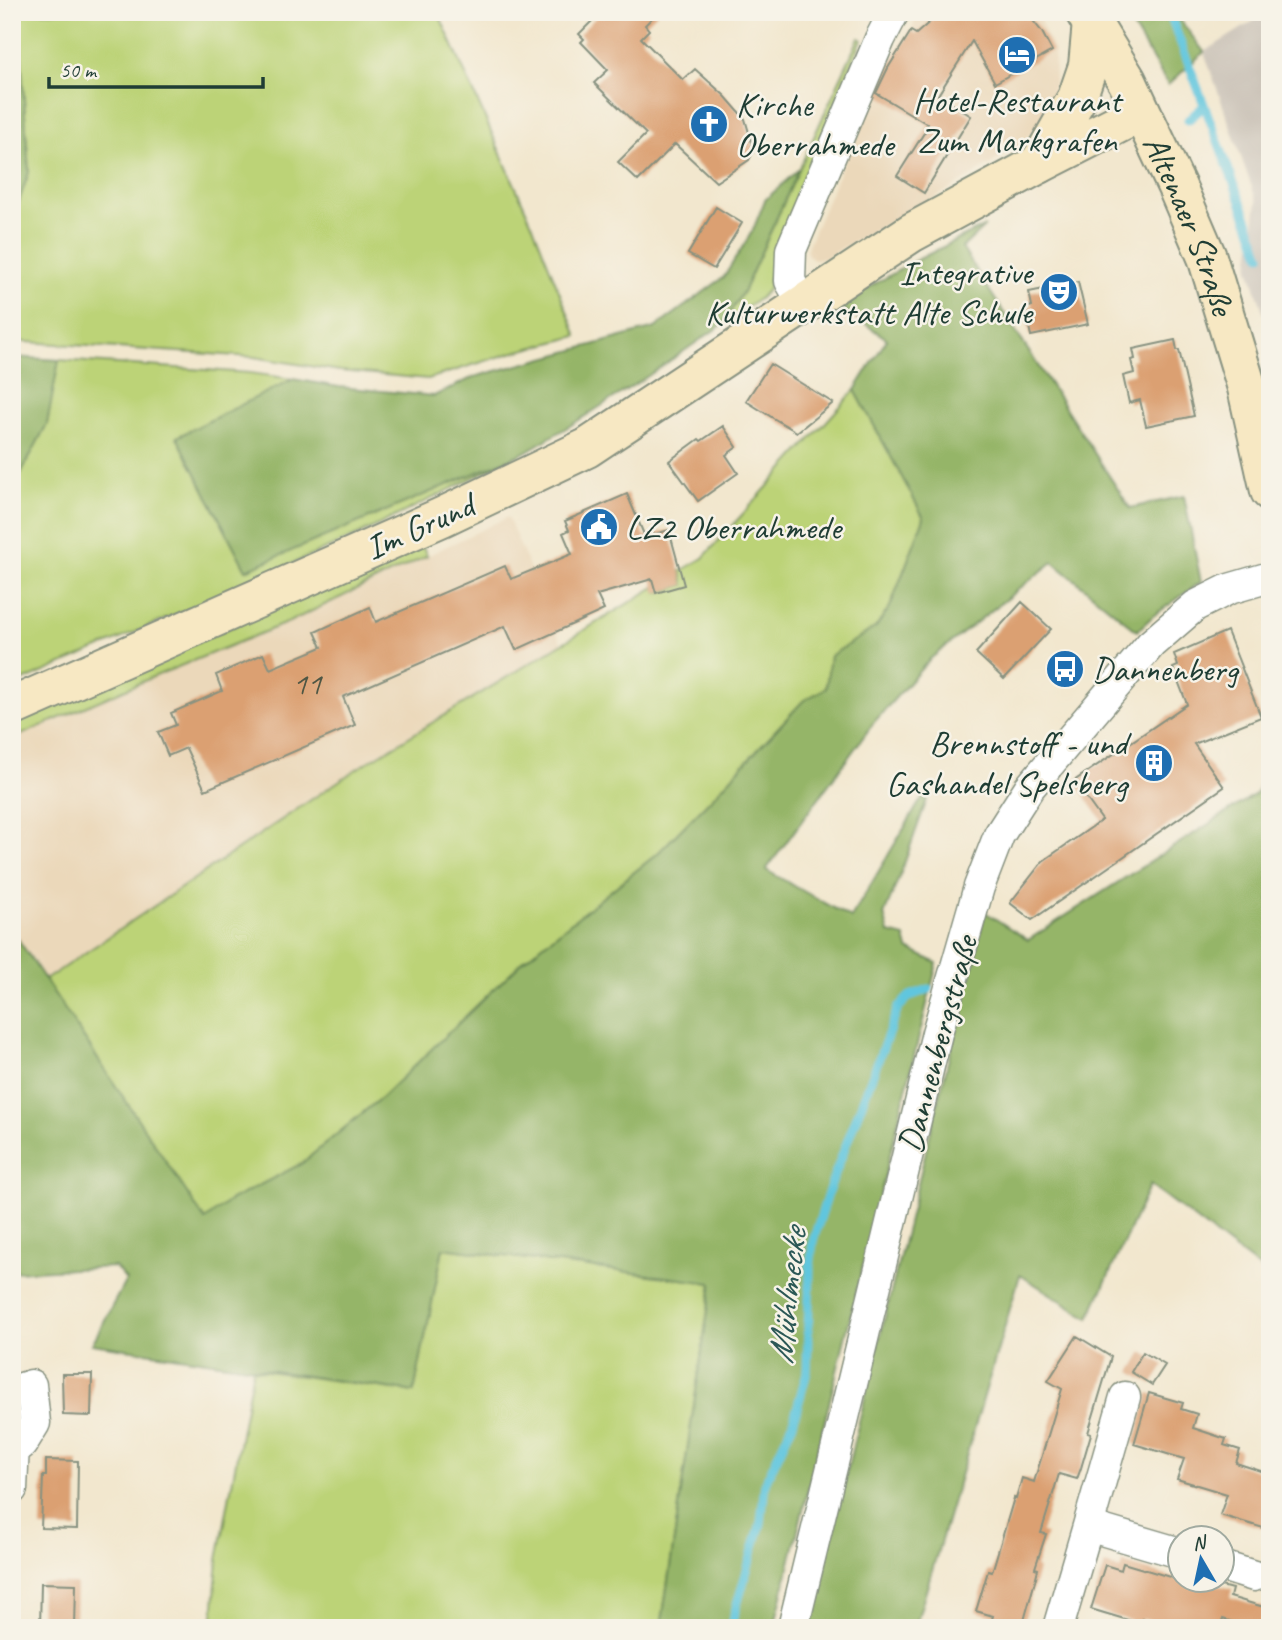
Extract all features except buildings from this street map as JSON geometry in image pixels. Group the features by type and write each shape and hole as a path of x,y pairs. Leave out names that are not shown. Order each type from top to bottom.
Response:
{"main road":[{"name":"Altenaer Straße","path":"1089,17 1127,81 1207,257 1247,388 1270,491"},
{"path":"1039,164 1077,98 1088,66 1089,17"},
{"name":"Im Grund","path":"12,707 430,522 587,448 911,233 1142,112"}],"street":[{"path":"803,304 790,281 791,250 880,39 894,12"},
{"name":"Dannenbergstraße","path":"793,1628 937,1033 979,887 999,835 1029,788 1151,644 1195,606 1229,589 1270,577"},
{"path":"12,1391 31,1385 35,1423 22,1444 13,1442 12,1489"},
{"path":"1058,1628 1125,1397"},
{"path":"1088,1526 1166,1549"},
{"path":"1236,1570 1254,1576"}],"shaded area":[{"path":"919,12 1036,12 1054,51 1055,81 1043,118 1017,147 954,187 825,258 814,259 806,250 874,92 911,31"},
{"path":"1268,12 1270,333 1249,268 1257,202 1204,52"},
{"path":"508,517 562,644 358,768 45,980 12,930 12,739 153,677 289,622"}],"green space":[{"path":"12,12 18,12 29,172 12,221"},
{"path":"18,12 438,12 533,226 577,336 428,379 340,371 254,357 12,341 12,221 29,172"},
{"path":"1124,12 1174,12 1204,52 1168,85"},
{"path":"859,38 862,40 773,256 768,290 723,324 744,290"},
{"path":"799,169 744,290 723,324 648,376 523,453 246,570 177,437 293,379 339,387 434,396 474,377 655,328 724,277 753,230 765,200"},
{"path":"985,226 962,248 1130,508 1184,496 1201,582 1153,616 1137,631 1053,562 930,659 875,721 766,870 851,918 919,803 930,791 884,915 889,933 905,937 908,949 937,963 774,1628 661,1628 712,1283 443,1248 414,1392 92,1344 126,1280 115,1267 12,1272 12,930 205,1220 229,1201 301,1164 383,1096 524,960 657,854 803,701 826,688 830,656 876,627 890,607 924,518 855,390 887,339 838,305 915,261"},
{"path":"12,357 59,360 47,424 12,490"},
{"path":"59,360 250,373 293,379 177,437 246,570 523,453 358,535 12,686 12,490 47,424"},
{"path":"855,390 924,518 890,607 876,627 830,656 826,688 803,701 657,854 524,960 383,1096 301,1164 229,1201 205,1221 45,980 358,768 655,587 657,593 684,585 681,571 703,558"},
{"path":"419,546 427,556 289,622 153,677 12,739 12,722"},
{"path":"1270,745 1270,1276 1150,1185 1089,1318 1020,1275 915,1628 808,1628 985,912 1028,940 1257,793"},
{"path":"443,1248 712,1283 661,1628 212,1628 218,1560 253,1369 414,1392"}],"waterway":[{"path":"1169,12 1261,255"},
{"path":"1188,120 1204,106"},
{"name":"Mühlmecke","path":"730,1628 761,1523 765,1483 793,1423 807,1372 813,1241 830,1187 898,1008 910,996 929,989"}],"place":[{"name":"Hotel-Restaurant Zum Markgrafen","path":"1017,55"},
{"name":"Kirche Oberrahmede","path":"709,124"},
{"name":"Integrative Kulturwerkstatt Alte Schule","path":"1059,292"},
{"name":"LZ2 Oberrahmede","path":"599,527"},
{"name":"Dannenberg","path":"1065,669"},
{"name":"Brennstoff - und Gashandel Spelsberg","path":"1154,763"}]}
